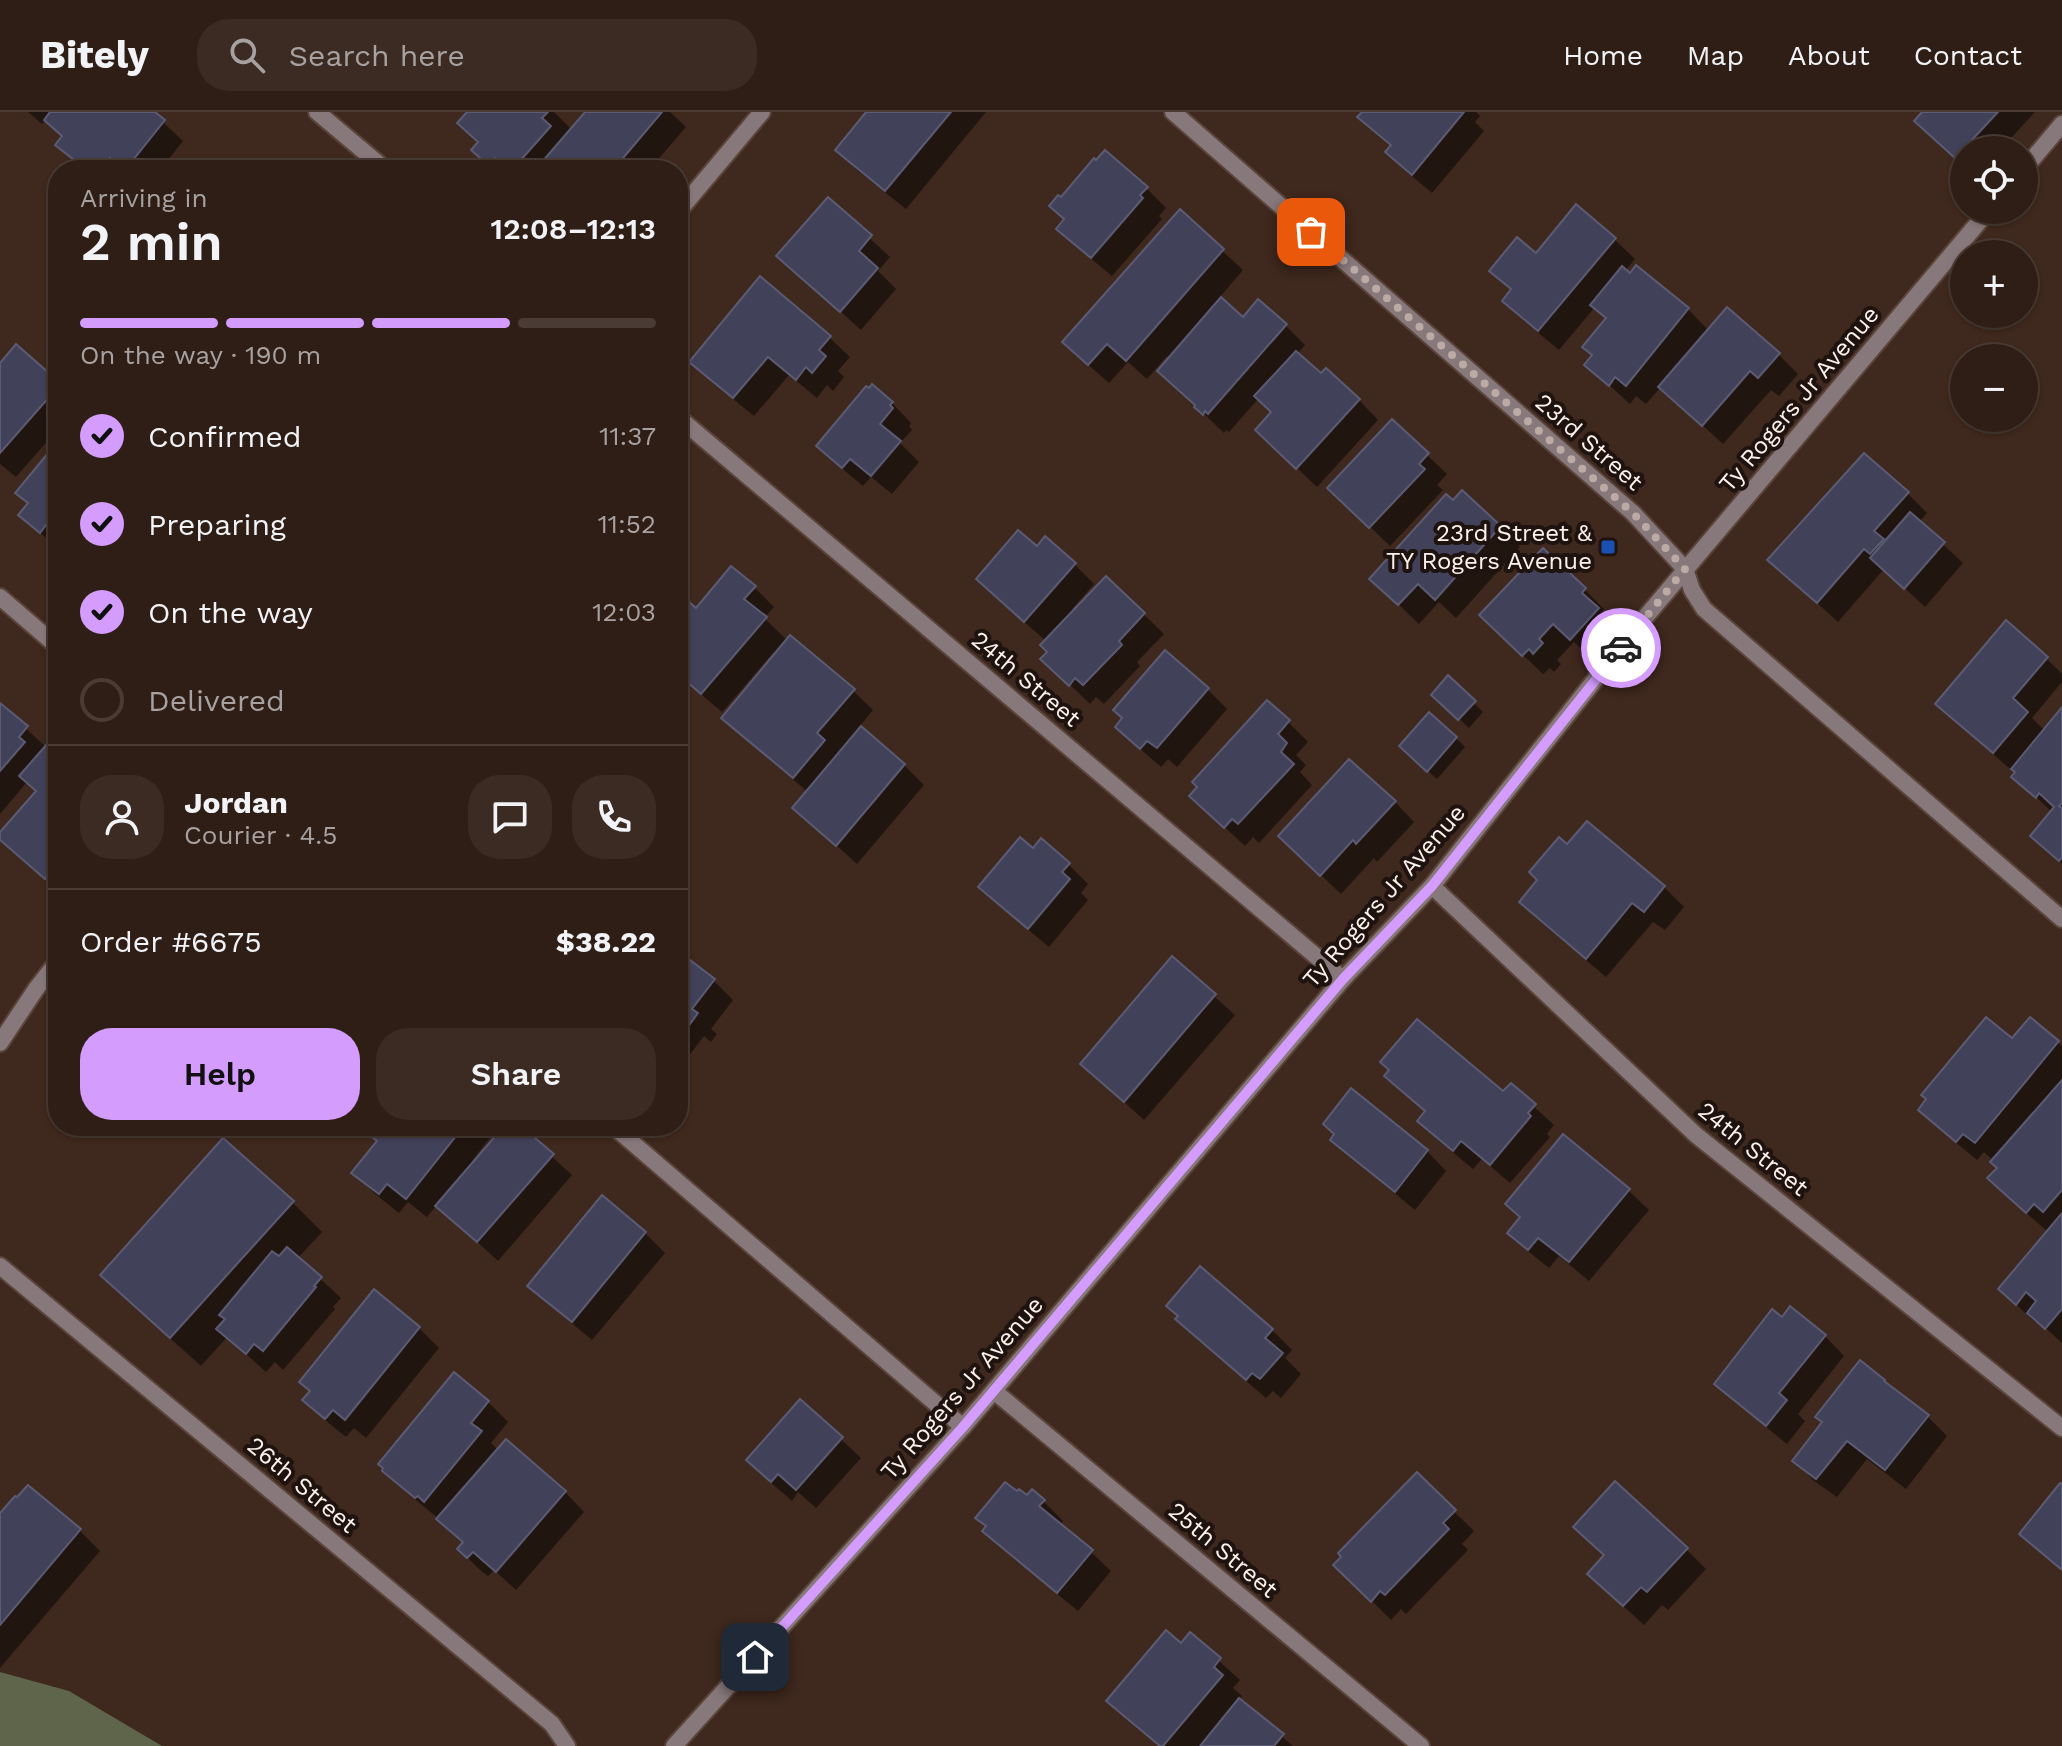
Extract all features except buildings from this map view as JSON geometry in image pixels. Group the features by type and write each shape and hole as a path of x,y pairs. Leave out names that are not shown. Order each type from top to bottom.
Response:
{"street":[{"path":"317,112 374,160"},
{"path":"688,200 762,112"},
{"name":"23rd Street","path":"1173,112 1633,513 1685,569 1692,590 1704,609 2062,919"},
{"path":"2038,152 2062,124"},
{"name":"Ty Rogers Jr Avenue","path":"674,1746 963,1427 1343,979 1432,886 1632,633 1977,224"},
{"name":"24th Street","path":"688,425 1343,979"},
{"path":"0,597 48,638"},
{"name":"24th Street","path":"1432,886 1696,1135 2062,1428"},
{"path":"0,1043 48,974"},
{"path":"625,1136 963,1427"},
{"name":"26th Street","path":"0,1266 552,1724 567,1746"},
{"name":"25th Street","path":"994,1391 1421,1746"}],"green space":[{"path":"0,1672 69,1691 162,1746 0,1746"}],"way so far":[{"path":"1311,232 1633,513 1685,569 1621,648"}],"place":[{"name":"23rd Street & TY Rogers Avenue","path":"1608,547"}],"route":[{"path":"755,1657 963,1427 1343,979 1432,886 1621,648"}]}
